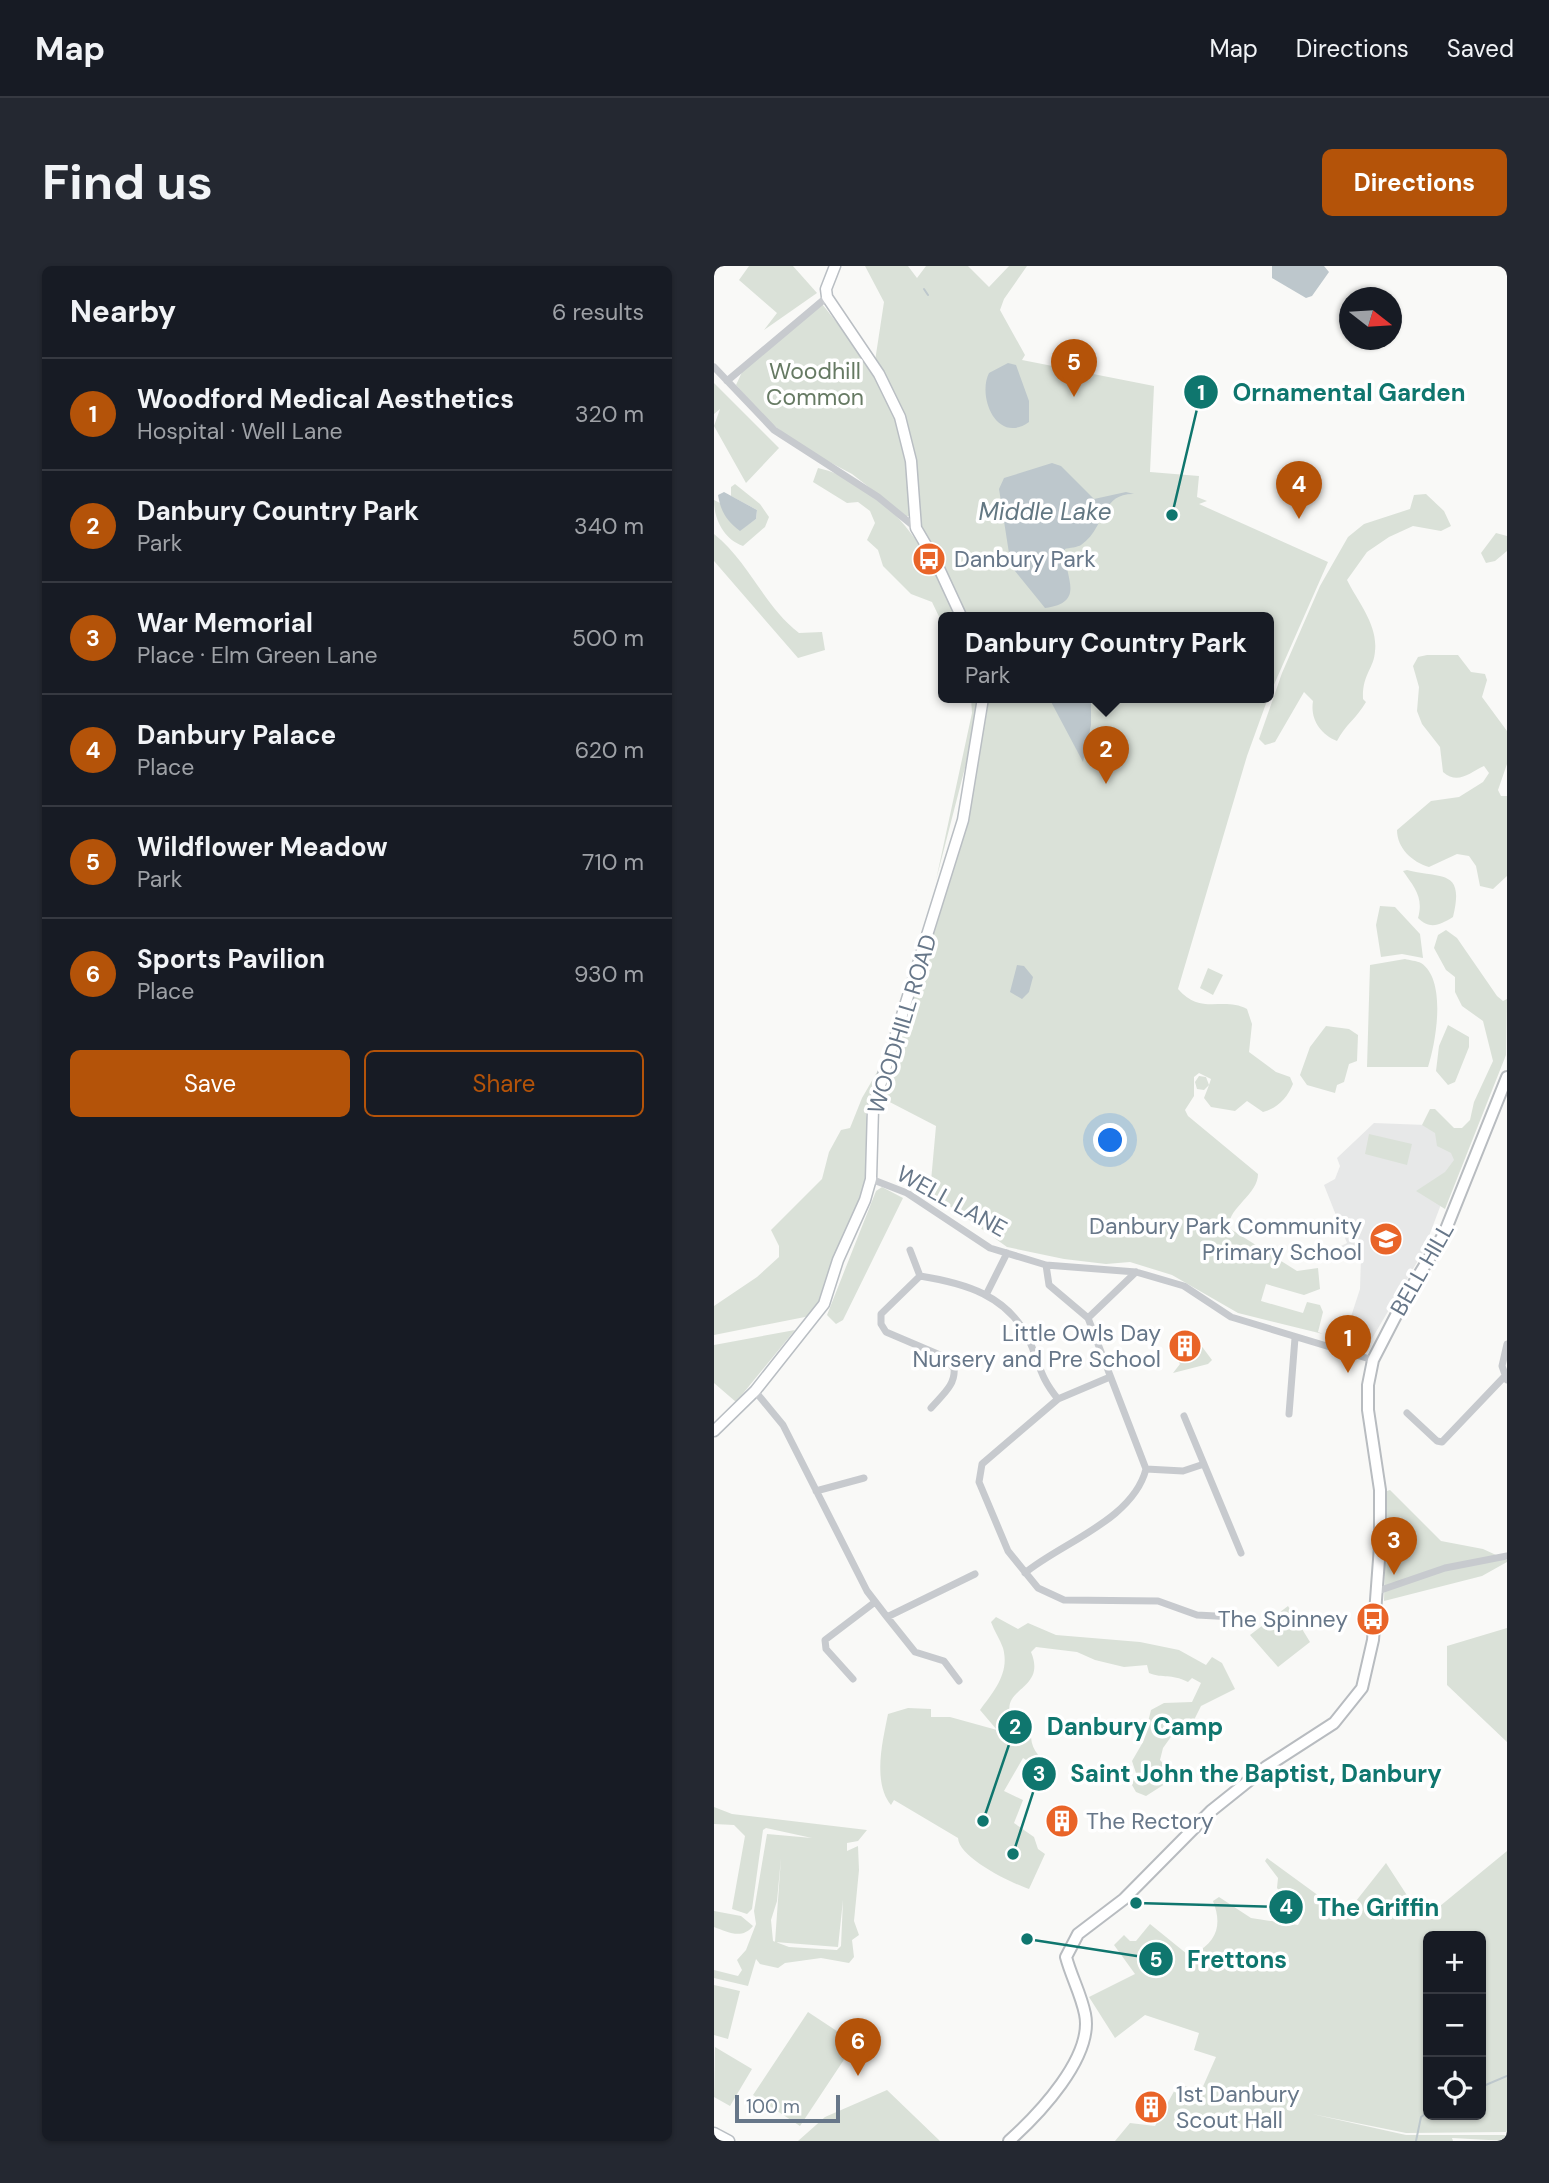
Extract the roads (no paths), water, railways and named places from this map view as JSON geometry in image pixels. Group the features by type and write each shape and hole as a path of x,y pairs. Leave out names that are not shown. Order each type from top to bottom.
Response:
{"main road":[{"name":"BELL HILL","path":"1009,2141 1046,2103 1065,2077 1084,2039 1085,2013 1066,1957 1069,1945 1078,1934 1124,1899 1235,1792 1334,1723 1362,1688 1370,1663 1378,1591 1380,1490 1368,1385 1373,1360 1406,1296 1444,1234 1506,1083"}],"street":[{"path":"835,266 826,289 827,296 879,374 900,417 911,461 916,528"},
{"path":"727,381 827,296"},
{"path":"714,367 774,430 878,497 916,528 937,564 959,612"},
{"name":"WOODHILL ROAD","path":"714,1431 755,1391 824,1304 838,1259 871,1179 873,1108 963,820 982,703"},
{"name":"WELL LANE","path":"871,1179 907,1194 990,1248 1046,1265 1136,1272 1184,1286 1231,1317 1373,1360"},
{"path":"909,1250 920,1276"},
{"path":"987,1293 1007,1253"},
{"path":"1025,1573 1046,1555 1096,1530 1131,1495 1144,1478 1146,1469 1088,1318 1049,1285 1046,1265"},
{"path":"1088,1318 1136,1272"},
{"path":"920,1276 963,1284 987,1293 1019,1324 1029,1340 1042,1379 1058,1399"},
{"path":"920,1276 881,1314 881,1324 886,1332 940,1355 954,1368 955,1377 951,1385 931,1408"},
{"path":"1289,1414 1295,1338"},
{"path":"1407,1413 1437,1441 1442,1442 1506,1379 1502,1366 1507,1344"},
{"path":"1110,1377 1058,1399 982,1464 979,1482 1008,1552 1038,1588 1064,1600 1158,1601 1197,1615 1234,1617"},
{"path":"755,1391 783,1425 875,1602 915,1652 944,1661 959,1681"},
{"path":"1184,1416 1241,1553"},
{"path":"1146,1469 1183,1471 1204,1464"},
{"path":"816,1491 864,1478"},
{"path":"1378,1591 1445,1568 1507,1556"},
{"path":"887,1617 975,1574"},
{"path":"853,1679 826,1649 825,1640 875,1602"},
{"path":"714,2133 729,2141"}],"water":[{"path":"1272,266 1324,266 1329,272 1312,296 1306,298 1272,278"},
{"path":"1008,363 1016,365 1029,401 1029,422 1018,427 999,423 992,415 986,394 989,373"},
{"name":"Middle Lake","path":"1052,463 1061,466 1094,499 1126,492 1134,494 1115,499 1089,538 1080,546 1065,549 1070,594 1058,605 1045,608 1011,566 999,489 1004,478"},
{"path":"724,492 757,510 756,519 740,531 723,511 718,495"},
{"path":"1052,703 1091,703 1091,725 1083,762"},
{"path":"1017,965 1024,966 1033,977 1029,992 1022,999 1010,992"}],"waterway":[{"path":"924,289 928,295"},
{"path":"1486,2085 1507,2076"},
{"path":"1416,2141 1423,2116"}],"place":[{"name":"Wildflower Meadow","path":"1074,397"},
{"name":"Ornamental Garden","path":"1172,515"},
{"name":"Danbury Palace","path":"1299,519"},
{"name":"Danbury Park","path":"929,559"},
{"name":"Danbury Country Park","path":"1106,784"},
{"name":"Danbury Park Community Primary School","path":"1386,1239"},
{"name":"Little Owls Day Nursery and Pre School","path":"1185,1346"},
{"name":"Woodford Medical Aesthetics","path":"1348,1373"},
{"name":"War Memorial","path":"1394,1575"},
{"name":"The Spinney","path":"1373,1619"},
{"name":"Danbury Camp","path":"983,1821"},
{"name":"The Rectory","path":"1062,1821"},
{"name":"Saint John the Baptist, Danbury","path":"1013,1854"},
{"name":"The Griffin","path":"1136,1903"},
{"name":"Frettons","path":"1027,1939"},
{"name":"Sports Pavilion","path":"858,2076"},
{"name":"1st Danbury Scout Hall","path":"1151,2107"}],"park label":[{"name":"Woodhill Common","path":"815,384"}]}
